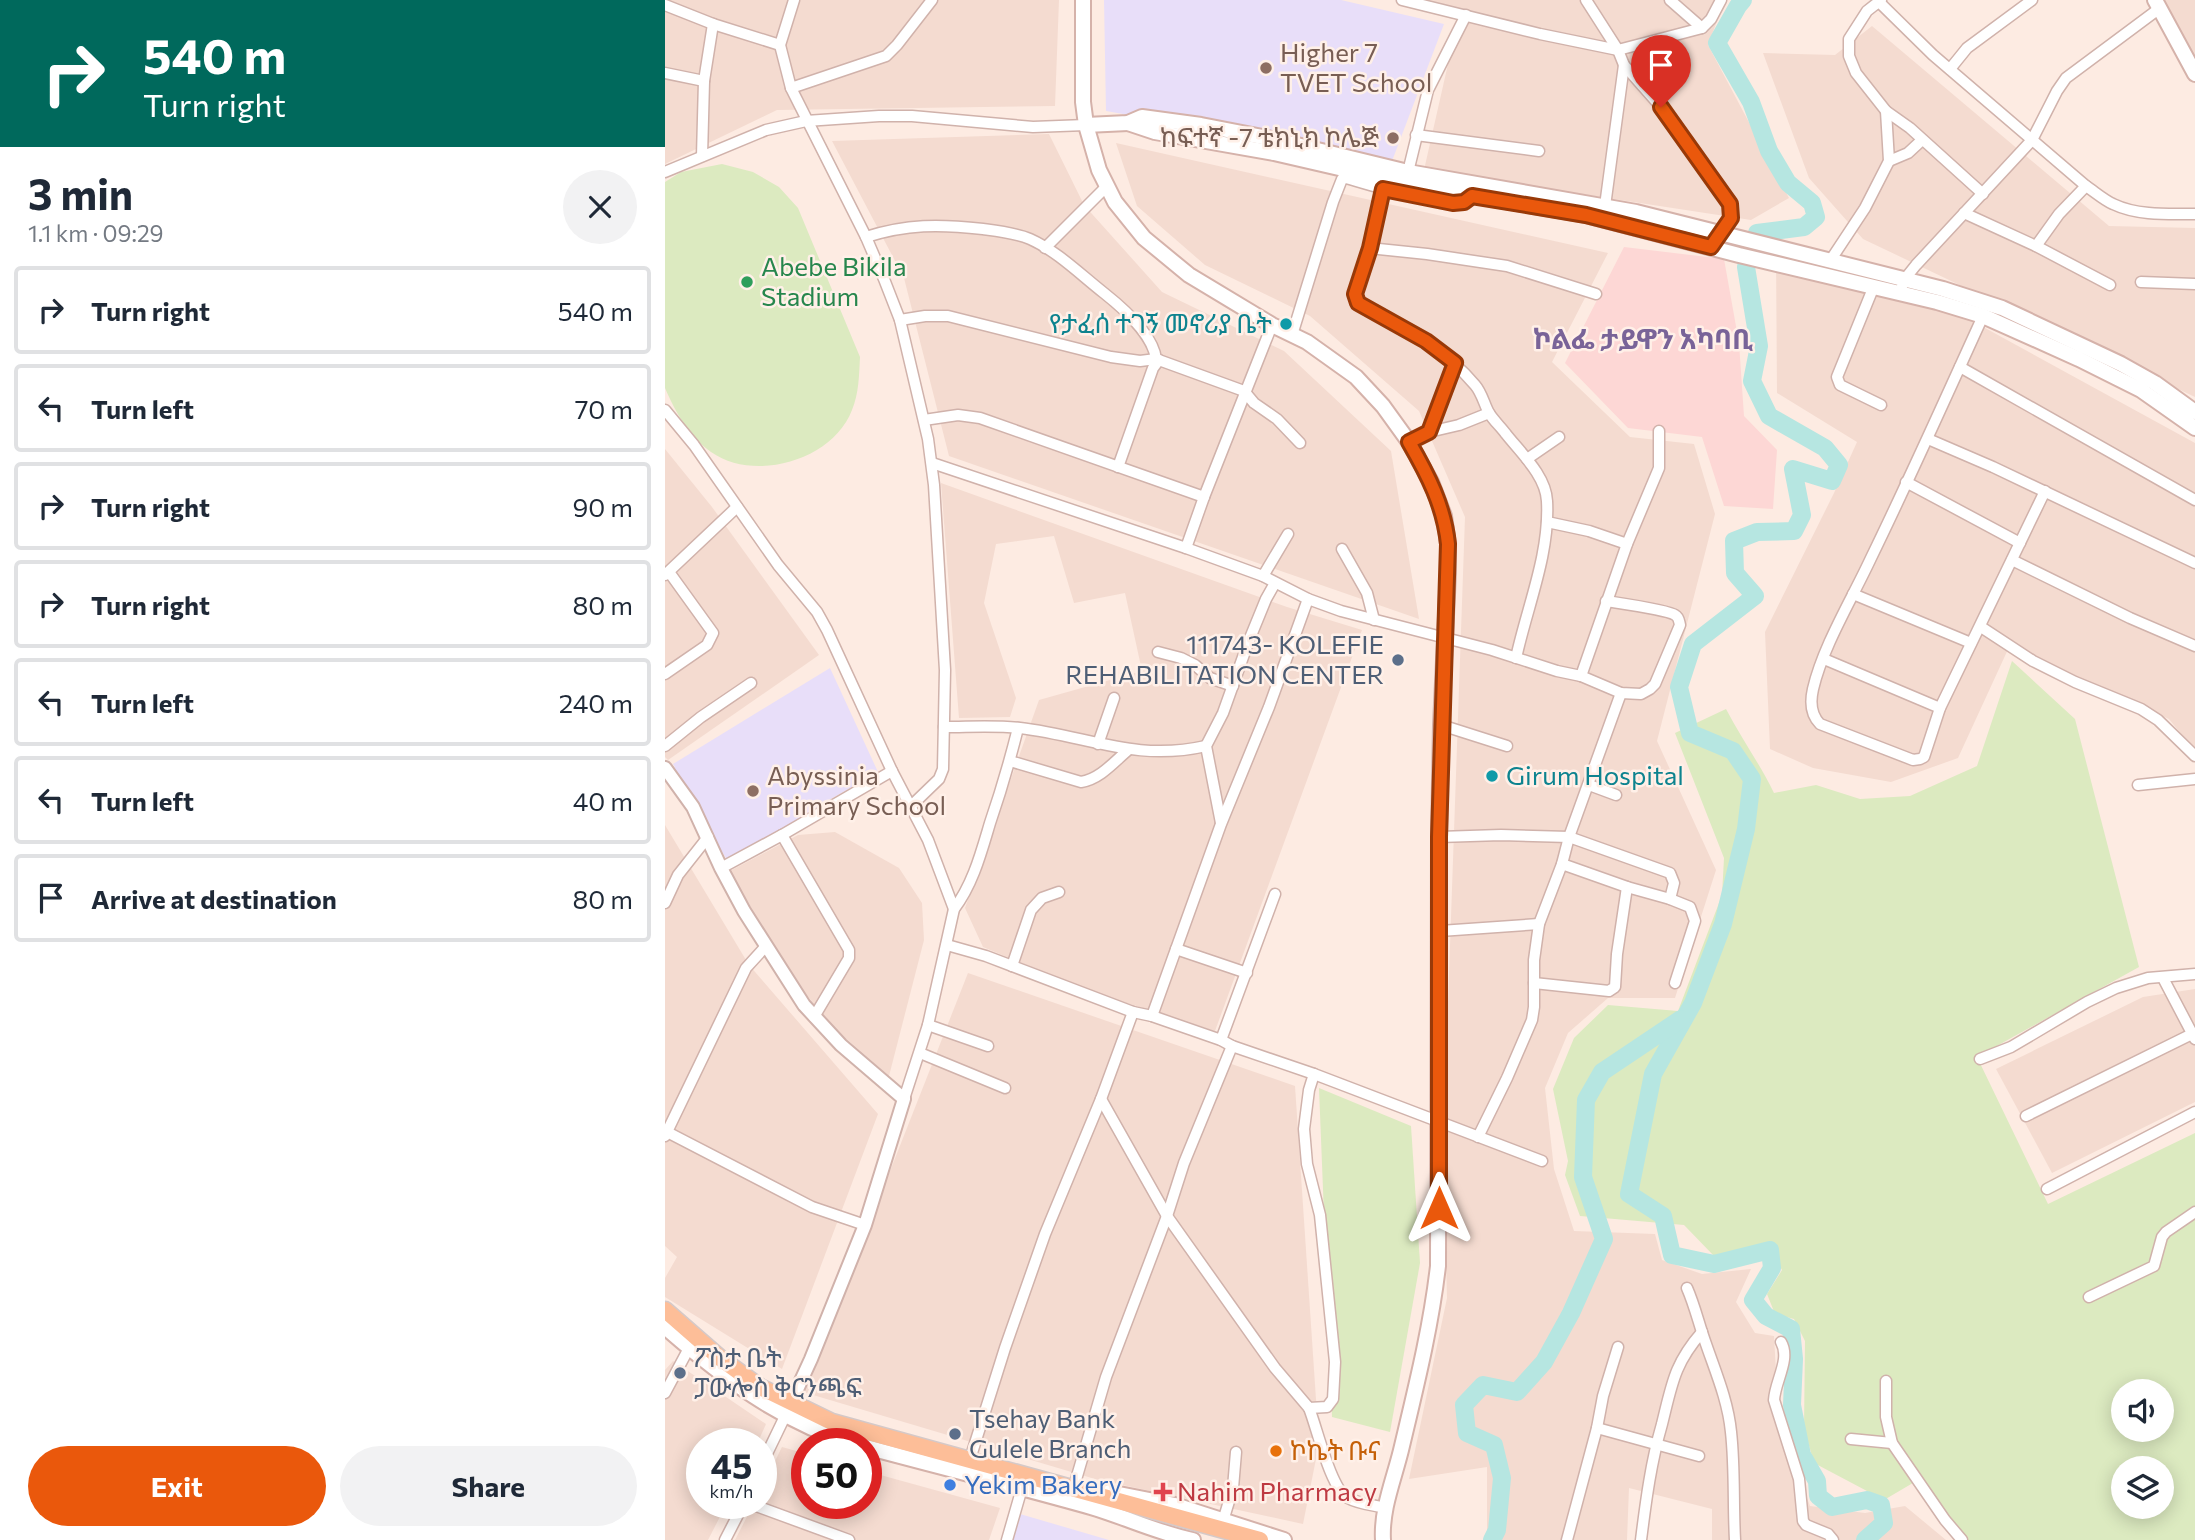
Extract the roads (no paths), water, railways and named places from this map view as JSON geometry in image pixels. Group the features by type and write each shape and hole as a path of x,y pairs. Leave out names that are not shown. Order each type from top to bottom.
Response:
{"main road":[{"path":"1083,0 1083,102 1086,125 1099,170 1115,202 1133,226 1189,275 1272,325 1307,342 1356,377 1383,406 1409,442 1431,482 1446,528 1448,573 1439,837 1439,1249 1437,1280 1402,1448 1385,1508 1384,1540"},
{"path":"2158,4 2195,74"},
{"path":"1086,125 1128,122 1155,132 1274,153 1381,178 1586,215 1739,255 1874,286 1902,286 1974,298 2029,320 2141,374 2195,412"},
{"path":"1381,178 1408,172 1605,206 1830,261 1983,316 2034,338 2127,382 2195,428"},
{"path":"665,1302 815,1428"},
{"path":"665,1310 707,1348 790,1407 1075,1483 1162,1501 1284,1540"},
{"path":"665,1318 729,1372 839,1431 1239,1540"},
{"path":"665,1327 735,1385 848,1428 1260,1540"},
{"path":"882,1451 1022,1488 1119,1516 1166,1534 1193,1540"}],"street":[{"path":"794,0 780,45 791,88 866,237 900,320 932,463 945,670 944,727 941,775 911,806"},
{"path":"791,88 886,56 932,0"},
{"path":"1402,0 1618,50 1702,27 1721,0"},
{"path":"1586,0 1618,50 1624,65 1661,107 1730,204 1731,218 1711,247"},
{"path":"1670,0 1702,27"},
{"path":"1950,69 1967,48 2032,0"},
{"path":"1983,194 1886,111 1856,73 1848,49 1849,39 1867,11 1880,1 1917,41 2086,186 2122,207 2153,213 2195,214"},
{"path":"1902,286 1916,265 2032,140 2066,78 2158,4"},
{"path":"665,5 713,24 780,45"},
{"path":"1408,172 1427,90 1466,15"},
{"path":"702,156 704,81 713,24"},
{"path":"1605,206 1624,65"},
{"path":"665,73 704,81"},
{"path":"1830,261 1865,208 1889,161 1886,111"},
{"path":"665,172 766,130 806,121 901,116 1033,127 1086,125"},
{"path":"1416,135 1539,151"},
{"path":"1889,161 1908,153 1922,140"},
{"path":"1292,335 1340,180 1381,178 1370,248 1355,292 1356,301 1426,341 1455,363 1477,387 1489,413 1527,459 1545,490 1546,522 1532,598 1516,658"},
{"path":"2036,246 2059,214 2086,186"},
{"path":"1045,248 1106,187"},
{"path":"1964,213 2036,246 2110,285"},
{"path":"866,237 904,226 954,226 1030,239 1128,313 1153,346 1157,360 1118,467"},
{"path":"1370,248 1507,266 1596,294"},
{"path":"2141,282 2195,284"},
{"path":"1874,286 1837,377 1843,386 1881,405"},
{"path":"900,320 948,316 1111,357 1140,361 1157,360 1244,391 1300,443"},
{"path":"1983,316 1929,439 1906,482 1817,674 1812,698 1814,716 1820,724 1913,760 1924,757 1940,708 2045,491"},
{"path":"1186,548 1244,391 1272,325"},
{"path":"1429,432 1455,363"},
{"path":"1960,367 2195,500"},
{"path":"665,410 694,445 778,565 817,612 936,858 954,909"},
{"path":"1409,442 1429,432 1459,425 1489,413"},
{"path":"924,420 947,415 972,416 1204,497"},
{"path":"1581,676 1627,544 1659,468 1659,431"},
{"path":"1527,459 1559,437"},
{"path":"1929,439 2195,563"},
{"path":"932,463 1186,548 1263,576 1308,599 1341,611 1581,676 1621,693 1638,695 1655,684 1680,625 1676,615 1606,601"},
{"path":"1906,482 2020,543"},
{"path":"665,674 707,645 713,633 667,573 737,507"},
{"path":"1546,522 1589,531 1627,544"},
{"path":"1263,576 1288,534"},
{"path":"1342,548 1367,593 1374,620"},
{"path":"2012,560 2130,618 2195,646"},
{"path":"1221,824 1206,746 1223,713 1248,643 1275,583"},
{"path":"1853,594 1971,643"},
{"path":"1152,1016 1221,824 1269,707 1308,599"},
{"path":"1981,628 2032,661 2141,709 2158,720 2195,756"},
{"path":"1158,652 1195,665 1210,678 1233,687"},
{"path":"1824,659 1940,708"},
{"path":"665,746 701,717 751,683"},
{"path":"1478,1137 1532,1020 1534,960 1539,924 1621,693"},
{"path":"1098,744 1114,698"},
{"path":"1441,725 1507,746"},
{"path":"944,727 1018,728 1059,734 1128,750 1164,752 1206,746"},
{"path":"777,1433 865,1225 928,1025 954,909 962,899 977,864 1018,728"},
{"path":"1010,761 1081,782 1099,775 1128,750"},
{"path":"665,768 682,790 701,845 721,868 744,911 758,953 841,1045 904,1099"},
{"path":"721,868 892,771"},
{"path":"2138,785 2195,779"},
{"path":"1589,785 1616,795"},
{"path":"782,835 849,950 849,958 814,1017"},
{"path":"1439,837 1569,837 1670,873 1674,883 1670,899"},
{"path":"665,903 678,875 701,845"},
{"path":"1562,864 1690,907 1695,921 1675,983"},
{"path":"1534,983 1609,990 1615,987 1627,887"},
{"path":"1012,966 1031,910 1042,898 1059,892"},
{"path":"1221,1040 1275,894"},
{"path":"1440,931 1539,924"},
{"path":"947,945 986,956 1133,1012 1221,1040 1542,1161"},
{"path":"1176,949 1247,973"},
{"path":"758,953 666,1134 812,1207 865,1225"},
{"path":"1980,1059 2011,1046 2116,988 2135,981 2195,974"},
{"path":"2026,1116 2194,1036 2163,978"},
{"path":"971,1455 1045,1234 1101,1099 1133,1012"},
{"path":"928,1025 988,1046"},
{"path":"1075,1483 1106,1377 1167,1216 1184,1163 1231,1046"},
{"path":"920,1053 1005,1088"},
{"path":"1309,1409 1331,1404 1335,1362 1320,1215 1305,1147 1306,1110 1314,1074"},
{"path":"1101,1099 1167,1216 1276,1368 1309,1409 1338,1489 1347,1498 1385,1508"},
{"path":"2047,1189 2195,1112"},
{"path":"2089,1297 2154,1266 2162,1237 2195,1212"},
{"path":"1687,1288 1726,1402 1735,1483 1735,1540"},
{"path":"1641,1540 1655,1443 1674,1376 1689,1345 1702,1332"},
{"path":"1781,1342 1786,1354 1774,1400 1799,1479 1801,1517 1806,1525 1822,1531 1833,1540"},
{"path":"1567,1540 1618,1347"},
{"path":"665,1393 689,1348"},
{"path":"1886,1381 1886,1417 1892,1443 1962,1540"},
{"path":"1597,1428 1699,1456"},
{"path":"1851,1439 1892,1443"},
{"path":"1223,1521 1234,1488 1236,1452"},
{"path":"1007,1540 1022,1488"},
{"path":"777,1514 849,1540"},
{"path":"725,1540 737,1519"}],"waterway":[{"path":"1743,0 1717,43 1751,102 1769,151 1788,183 1812,203 1816,217 1804,227 1757,233 1746,267 1759,346 1752,381 1769,416 1825,448 1839,465 1832,481 1793,469 1802,515 1794,531 1757,532 1734,541 1735,573 1755,596 1693,644 1679,687 1690,733 1733,751 1752,779 1746,829 1723,924 1693,1003 1653,1074 1629,1194 1663,1216 1672,1255 1714,1264 1770,1250 1772,1268 1753,1300 1766,1316 1791,1329 1794,1359 1792,1405 1802,1455 1817,1481 1818,1496 1832,1507 1867,1500 1881,1505 1884,1523 1865,1540"},
{"path":"1492,1540 1497,1530 1502,1478 1494,1445 1467,1433 1464,1405 1483,1385 1517,1392 1544,1362 1571,1313 1604,1239 1583,1177 1586,1100 1602,1072 1681,1019"}],"place":[{"name":"Higher 7 TVET School","path":"1266,68"},
{"name":"ከፍተኛ -7 ቴክኒክ ኮሌጅ","path":"1393,138"},
{"name":"Abebe Bikila Stadium","path":"747,282"},
{"name":"የታፈሰ ተገኝ መኖሪያ ቤት","path":"1286,324"},
{"name":"111743- KOLEFIE REHABILITATION CENTER","path":"1398,660"},
{"name":"Girum Hospital","path":"1492,776"},
{"name":"Abyssinia Primary School","path":"753,791"},
{"name":"ፖስታ ቤት ፓውሎስ ቅርንጫፍ","path":"680,1373"},
{"name":"Tsehay Bank Gulele Branch","path":"955,1434"},
{"name":"ኮኬት ቡና","path":"1276,1451"},
{"name":"Yekim Bakery","path":"950,1485"},
{"name":"Nahim Pharmacy","path":"1163,1492"}],"district":[{"name":"ኮልፌ ታይዋን አካባቢ","path":"1643,339"}]}
